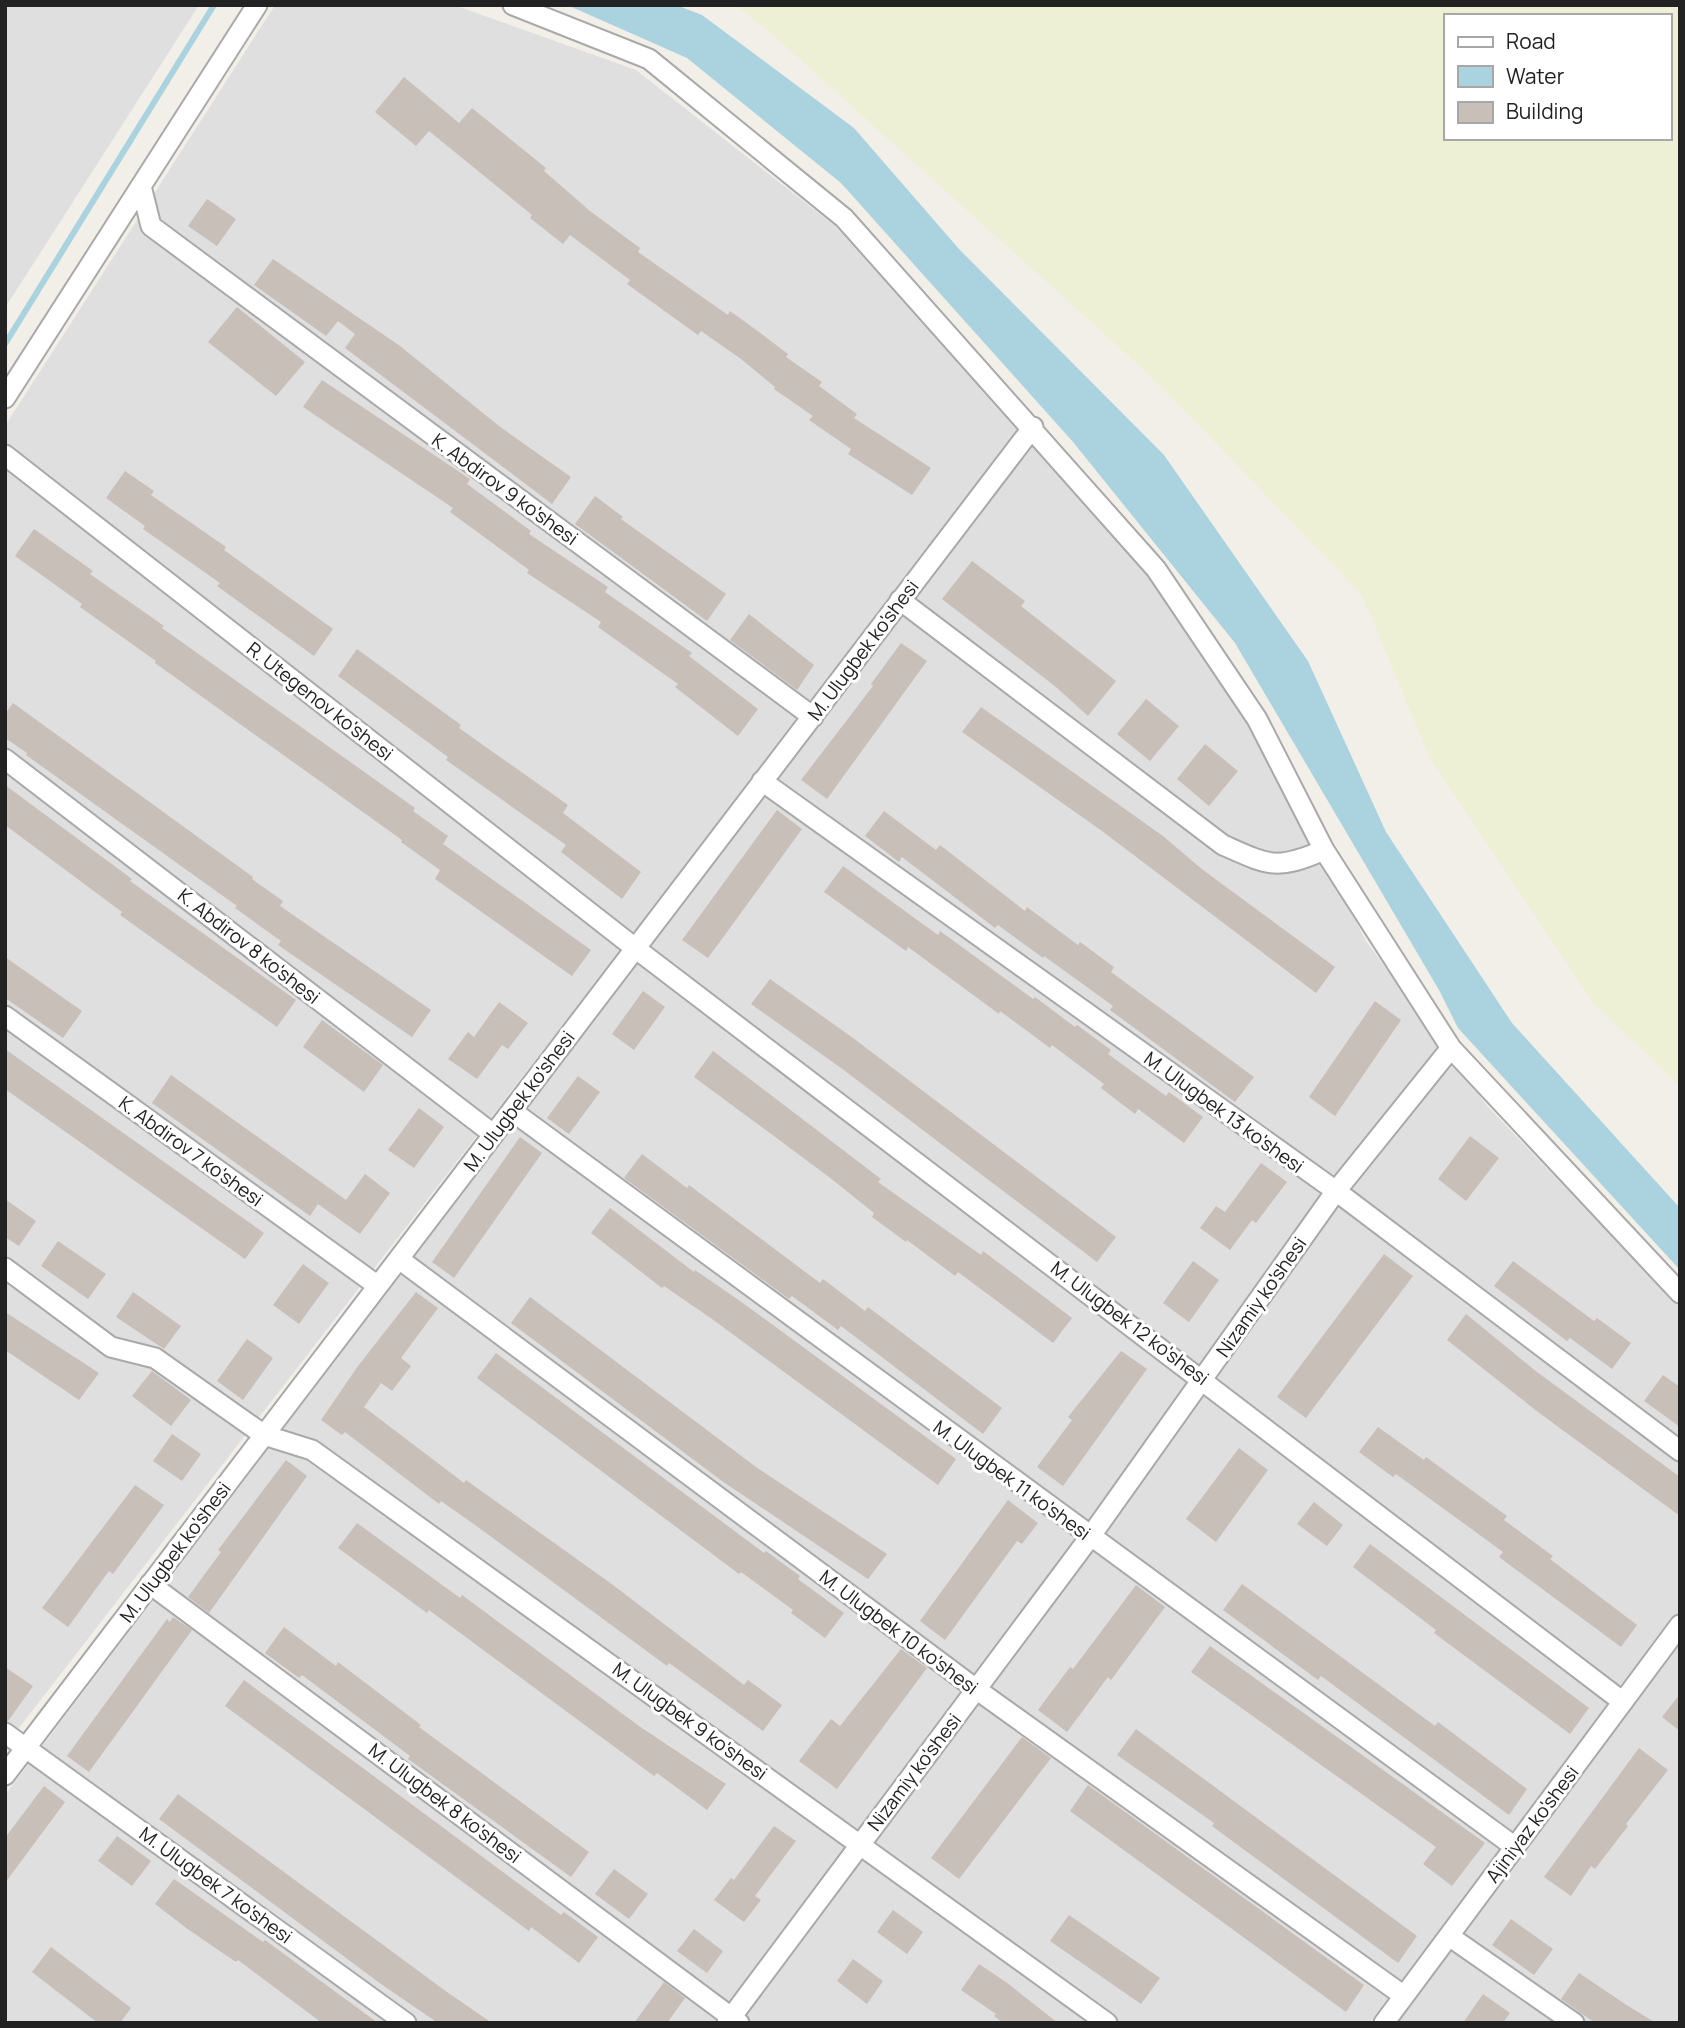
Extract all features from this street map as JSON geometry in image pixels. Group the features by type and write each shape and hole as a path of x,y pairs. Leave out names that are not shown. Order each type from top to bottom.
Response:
{"street":[{"path":"5,398 257,5"},
{"path":"513,5 649,59 844,218 1033,427 1156,569 1257,719 1324,850 1451,1048 1680,1293"},
{"name":"K. Abdirov 9 ko'shesi","path":"141,186 151,226 813,717"},
{"name":"M. Ulugbek ko'shesi","path":"5,1775 1033,427"},
{"name":"R. Utegenov ko'shesi","path":"5,456 635,947"},
{"path":"900,600 1223,845 1269,865 1304,858 1324,850"},
{"name":"K. Abdirov 8 ko'shesi","path":"5,759 493,1134"},
{"name":"M. Ulugbek 13 ko'shesi","path":"762,781 1336,1191 1680,1451"},
{"name":"M. Ulugbek 12 ko'shesi","path":"635,947 1203,1378 1623,1702"},
{"name":"K. Abdirov 7 ko'shesi","path":"5,1016 378,1286"},
{"name":"Nizamiy ko'shesi","path":"733,2021 861,1843 1090,1537 1336,1191 1451,1048"},
{"name":"M. Ulugbek 11 ko'shesi","path":"512,1111 1515,1847"},
{"name":"M. Ulugbek 10 ko'shesi","path":"399,1259 976,1689 1404,1996"},
{"name":"M. Ulugbek 9 ko'shesi","path":"5,1268 111,1347 155,1358 264,1434 312,1450 861,1843 1107,2023"},
{"name":"M. Ulugbek 8 ko'shesi","path":"150,1584 733,2021"},
{"name":"Ajiniyaz ko'shesi","path":"1384,2023 1680,1625"},
{"name":"M. Ulugbek 7 ko'shesi","path":"5,1732 406,2023"},
{"path":"1449,1936 1574,2023"}],"shaded area":[{"path":"5,5 199,5 5,308"},
{"path":"275,5 454,5 636,70 835,226 1023,429 5,1746 5,426"},
{"path":"1034,443 1151,579 1252,724 1366,941 1488,1107 1680,1307 1680,2023 11,2023 5,2018 5,1795"}],"green space":[{"path":"735,5 1680,5 1680,1086 1592,1002 1430,759 1362,595 1155,380 775,37"}],"water":[{"path":"567,5 676,5 702,15 854,128 959,249 1164,455 1308,661 1386,832 1512,1023 1680,1208 1680,1270 1458,1028 1439,990 1235,643 1073,442 841,183 687,58"}],"building":[{"path":"404,77 459,123 472,108 546,168 544,171 590,211 640,248 638,252 728,315 730,311 759,332 788,354 786,357 822,382 819,386 857,414 854,418 931,468 912,495 848,454 851,449 809,420 813,416 774,389 775,387 741,359 701,331 698,335 627,284 630,280 570,235 563,244 530,218 532,215 429,131 416,146 375,112"},
{"path":"207,199 236,219 217,246 188,226"},
{"path":"273,259 400,346 499,426 571,477 552,504 345,348 355,334 338,321 326,336 254,285"},
{"path":"237,307 305,362 276,396 208,342"},
{"path":"322,380 470,479 467,484 531,531 529,534 608,587 605,592 692,653 689,656 758,709 738,736 675,687 678,684 598,627 601,622 527,573 529,570 450,512 453,508 303,407"},
{"path":"125,471 154,491 151,495 226,547 224,550 333,629 314,656 217,586 220,583 143,529 145,526 106,498"},
{"path":"595,496 623,517 621,519 726,594 707,621 575,524"},
{"path":"34,529 93,571 90,574 164,626 162,628 415,808 413,811 448,836 443,844 591,950 572,976 435,879 440,870 401,842 402,840 155,663 156,661 80,607 82,604 15,556"},
{"path":"972,561 1025,601 1021,606 1116,681 1088,716 1056,687 942,599"},
{"path":"749,614 814,665 797,690 730,640"},
{"path":"901,643 927,661 827,799 801,780 873,686 871,684"},
{"path":"357,649 461,725 459,728 568,805 563,813 641,872 622,899 561,852 566,845 446,760 448,757 338,676"},
{"path":"1146,699 1179,726 1150,761 1117,734"},
{"path":"13,703 253,877 252,879 283,901 280,906 431,1010 412,1037 278,945 281,941 235,908 237,906 5,738 5,714"},
{"path":"981,707 1163,836 1203,870 1335,967 1316,993 1102,831 962,732"},
{"path":"1205,744 1238,771 1209,806 1177,779"},
{"path":"5,785 132,879 130,881 296,1000 277,1027 120,915 122,912 5,825"},
{"path":"777,810 802,829 708,958 682,940"},
{"path":"884,811 936,850 940,845 1025,911 1027,907 1078,945 1080,942 1114,967 1111,972 1254,1077 1235,1102 1110,1010 1113,1006 1044,956 1043,958 998,925 995,928 902,857 899,862 865,836"},
{"path":"843,866 938,935 940,931 1033,999 1035,997 1075,1027 1077,1025 1111,1050 1108,1054 1166,1096 1169,1092 1203,1117 1184,1143 1138,1109 1135,1114 1101,1088 1104,1084 1052,1045 1050,1048 1000,1011 999,1014 908,947 906,951 824,892"},
{"path":"5,957 82,1011 63,1038 5,998"},
{"path":"770,979 853,1038 1116,1237 1097,1262 841,1068 751,1004"},
{"path":"643,991 665,1007 634,1050 612,1034"},
{"path":"1375,1001 1401,1020 1335,1116 1309,1097"},
{"path":"499,1002 528,1023 508,1049 502,1045 477,1079 448,1059 468,1032 474,1037"},
{"path":"322,1020 383,1065 364,1092 303,1047"},
{"path":"5,1049 264,1233 245,1259 5,1089"},
{"path":"713,1051 881,1179 878,1182 981,1255 983,1251 1072,1318 1053,1343 958,1272 955,1276 872,1217 874,1213 829,1177 694,1077"},
{"path":"171,1075 346,1200 365,1174 390,1193 360,1234 318,1204 310,1216 152,1103"},
{"path":"578,1076 600,1092 569,1134 547,1118"},
{"path":"419,1108 444,1127 414,1168 388,1150"},
{"path":"1470,1136 1499,1158 1466,1201 1438,1179"},
{"path":"520,1137 542,1153 454,1278 432,1262"},
{"path":"642,1154 687,1188 689,1185 820,1283 823,1279 865,1311 868,1307 1002,1408 983,1434 841,1326 838,1330 792,1296 789,1299 624,1178"},
{"path":"1261,1163 1287,1182 1256,1223 1252,1220 1230,1250 1200,1228 1216,1206 1225,1212"},
{"path":"5,1199 36,1221 19,1246 5,1237"},
{"path":"610,1208 694,1272 695,1270 740,1301 956,1459 938,1485 712,1319 664,1286 662,1288 591,1233"},
{"path":"58,1241 106,1274 88,1299 41,1266"},
{"path":"1384,1254 1413,1276 1306,1418 1277,1397"},
{"path":"1193,1261 1219,1280 1189,1322 1163,1303"},
{"path":"1513,1261 1594,1321 1597,1318 1631,1343 1612,1369 1570,1338 1567,1341 1494,1286"},
{"path":"303,1264 329,1283 299,1324 273,1305"},
{"path":"133,1292 181,1326 164,1349 116,1317"},
{"path":"416,1292 438,1308 401,1358 411,1366 392,1391 381,1383 364,1407 464,1483 466,1480 609,1582 744,1685 748,1680 782,1705 763,1731 669,1663 667,1666 441,1501 439,1504 345,1432 342,1435 321,1420 358,1366"},
{"path":"530,1297 756,1467 887,1554 868,1579 722,1481 511,1323"},
{"path":"5,1312 99,1373 79,1400 5,1350"},
{"path":"1466,1314 1537,1372 1680,1477 1680,1516 1538,1412 1447,1340"},
{"path":"247,1339 273,1358 243,1400 217,1381"},
{"path":"1121,1351 1147,1369 1063,1486 1037,1467 1072,1420 1068,1417"},
{"path":"496,1353 764,1553 766,1551 800,1576 798,1579 844,1613 825,1638 791,1613 793,1610 741,1572 739,1574 477,1378"},
{"path":"152,1371 191,1400 171,1426 132,1396"},
{"path":"1663,1375 1680,1387 1680,1427 1644,1401"},
{"path":"1378,1427 1424,1460 1426,1457 1507,1516 1504,1520 1553,1556 1550,1559 1637,1625 1621,1647 1499,1557 1503,1552 1396,1474 1393,1477 1359,1452"},
{"path":"172,1434 201,1454 182,1481 153,1461"},
{"path":"1239,1448 1268,1470 1216,1542 1186,1519"},
{"path":"286,1460 307,1476 209,1613 188,1597 221,1552 218,1550"},
{"path":"135,1485 164,1505 113,1574 109,1571 68,1627 42,1608"},
{"path":"1008,1500 1038,1523 1022,1544 1017,1541 945,1640 920,1621"},
{"path":"1314,1502 1343,1525 1327,1546 1297,1524"},
{"path":"357,1523 460,1598 462,1595 639,1726 726,1784 707,1810 657,1773 654,1776 429,1610 427,1613 338,1548"},
{"path":"1370,1544 1589,1708 1570,1734 1434,1633 1436,1630 1353,1567"},
{"path":"1242,1584 1435,1726 1438,1722 1527,1789 1509,1815 1321,1676 1318,1680 1223,1610"},
{"path":"1136,1585 1165,1607 1111,1680 1108,1677 1067,1732 1038,1710 1070,1667 1073,1669"},
{"path":"173,1617 192,1630 89,1772 67,1756 167,1619 170,1622"},
{"path":"284,1627 336,1666 338,1662 421,1725 419,1727 589,1852 571,1877 408,1759 410,1756 302,1675 299,1678 265,1653"},
{"path":"1210,1646 1485,1843 1452,1886 1423,1864 1436,1847 1191,1672"},
{"path":"901,1649 927,1668 837,1789 799,1761 831,1719 840,1726"},
{"path":"5,1667 33,1686 8,1721 5,1721"},
{"path":"244,1680 561,1915 564,1912 598,1937 579,1963 531,1927 529,1931 225,1706"},
{"path":"1680,1694 1680,1731 1662,1717"},
{"path":"1136,1729 1417,1936 1398,1963 1212,1826 1214,1823 1117,1755"},
{"path":"1022,1737 1051,1758 959,1879 931,1858"},
{"path":"1639,1748 1668,1770 1595,1869 1591,1866 1571,1896 1544,1877"},
{"path":"1088,1785 1364,1985 1346,2012 1070,1811"},
{"path":"44,1786 65,1802 5,1883 5,1838"},
{"path":"178,1794 492,2023 438,2023 381,1984 159,1819"},
{"path":"774,1826 796,1841 755,1896 761,1900 744,1922 714,1900 731,1878 734,1880"},
{"path":"117,1836 151,1861 132,1886 98,1861"},
{"path":"614,1869 648,1894 629,1919 595,1894"},
{"path":"174,1879 263,1942 265,1940 378,2023 322,2023 238,1960 236,1962 189,1930 155,1904"},
{"path":"893,1910 923,1932 907,1954 877,1932"},
{"path":"1069,1915 1160,1978 1141,2004 1050,1941"},
{"path":"1511,1919 1553,1949 1534,1975 1492,1945"},
{"path":"694,1929 723,1951 707,1973 677,1951"},
{"path":"51,1947 131,2008 120,2023 98,2023 32,1972"},
{"path":"853,1959 883,1981 867,2004 837,1981"},
{"path":"979,1964 1058,2023 1003,2023 994,2016 996,2014 961,1990"},
{"path":"1579,1973 1656,2023 1595,2023 1561,1999"},
{"path":"664,1982 685,1998 667,2023 634,2023"},
{"path":"1483,1994 1510,2013 1503,2023 1463,2023"}],"waterway":[{"path":"5,344 214,5"}]}
